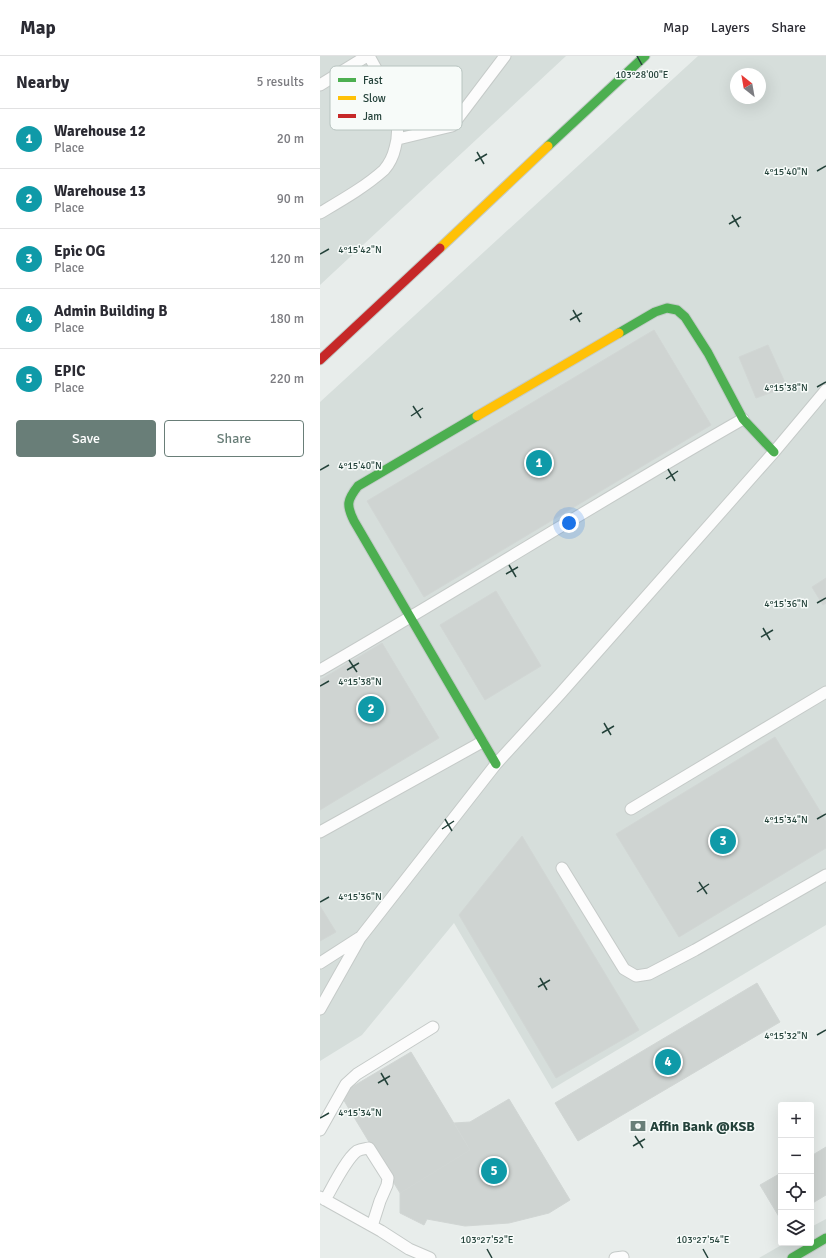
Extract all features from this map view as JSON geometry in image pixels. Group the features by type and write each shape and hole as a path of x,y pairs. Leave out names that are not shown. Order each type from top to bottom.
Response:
{"street":[{"path":"320,360 645,56"},
{"path":"496,764 348,510 349,497 358,486 654,312 666,308 677,310 685,317 694,330 744,419 774,452"},
{"path":"792,1258 826,1238"}],"lane":[{"path":"351,66 368,56 373,66"},
{"path":"462,113 505,56"},
{"path":"320,84 330,78"},
{"path":"320,213 369,182 385,169 393,158 398,139 398,130"},
{"path":"398,139 435,130"},
{"path":"320,1008 360,938 496,764 560,694 774,452 826,390"},
{"path":"320,670 410,618 667,462 744,419"},
{"path":"631,809 826,692"},
{"path":"320,832 482,742"},
{"path":"562,868 624,969 636,976 649,974 675,961 826,875"},
{"path":"320,962 360,938"},
{"path":"320,1130 346,1084 357,1074 433,1027"},
{"path":"372,1226 387,1185 388,1178 369,1148 361,1149 355,1152 323,1198 409,1249 430,1258"},
{"path":"615,1258 623,1258"}],"shaded area":[{"path":"320,56 566,56 320,285"},
{"path":"698,56 826,56 826,925 552,1089 454,923 362,1035 320,1061 320,402"},
{"path":"826,1219 826,1258 759,1258 780,1246 814,1246 814,1225"}],"building":[{"path":"654,330 711,425 424,597 367,501"},
{"path":"768,345 787,387 756,398 739,357"},
{"path":"826,578 826,603 823,605 812,587"},
{"path":"496,591 541,666 485,700 440,625"},
{"path":"382,643 439,738 320,810 320,680"},
{"path":"775,737 826,821 826,848 679,937 616,834"},
{"path":"522,836 639,1030 556,1078 459,915"},
{"path":"320,906 336,932 320,941"},
{"path":"757,983 780,1022 578,1141 555,1103"},
{"path":"411,1052 470,1150 400,1193 340,1094"},
{"path":"509,1099 570,1200 549,1213 509,1223 465,1226 427,1219 424,1225 400,1213 400,1193 470,1150 454,1123 470,1122"},
{"path":"826,1147 826,1195 814,1202 814,1174 814,1154"},
{"path":"778,1175 778,1215 760,1185"}],"traffic: fast":[{"path":"548,146 645,56"},
{"path":"619,333 655,312 667,308 677,310 685,317 708,353 743,419 774,452"},
{"path":"477,416 358,486 350,499 349,507 354,521 496,764"},
{"path":"792,1258 826,1238"}],"traffic: slow":[{"path":"440,248 548,146"},
{"path":"477,416 619,333"}],"traffic: jam":[{"path":"320,360 440,248"}],"place":[{"name":"Warehouse 12","path":"539,463"},
{"name":"Warehouse 13","path":"371,709"},
{"name":"Epic OG","path":"723,841"},
{"name":"Admin Building B","path":"668,1062"},
{"name":"Affin Bank @KSB","path":"638,1126"},
{"name":"EPIC","path":"494,1171"}]}
